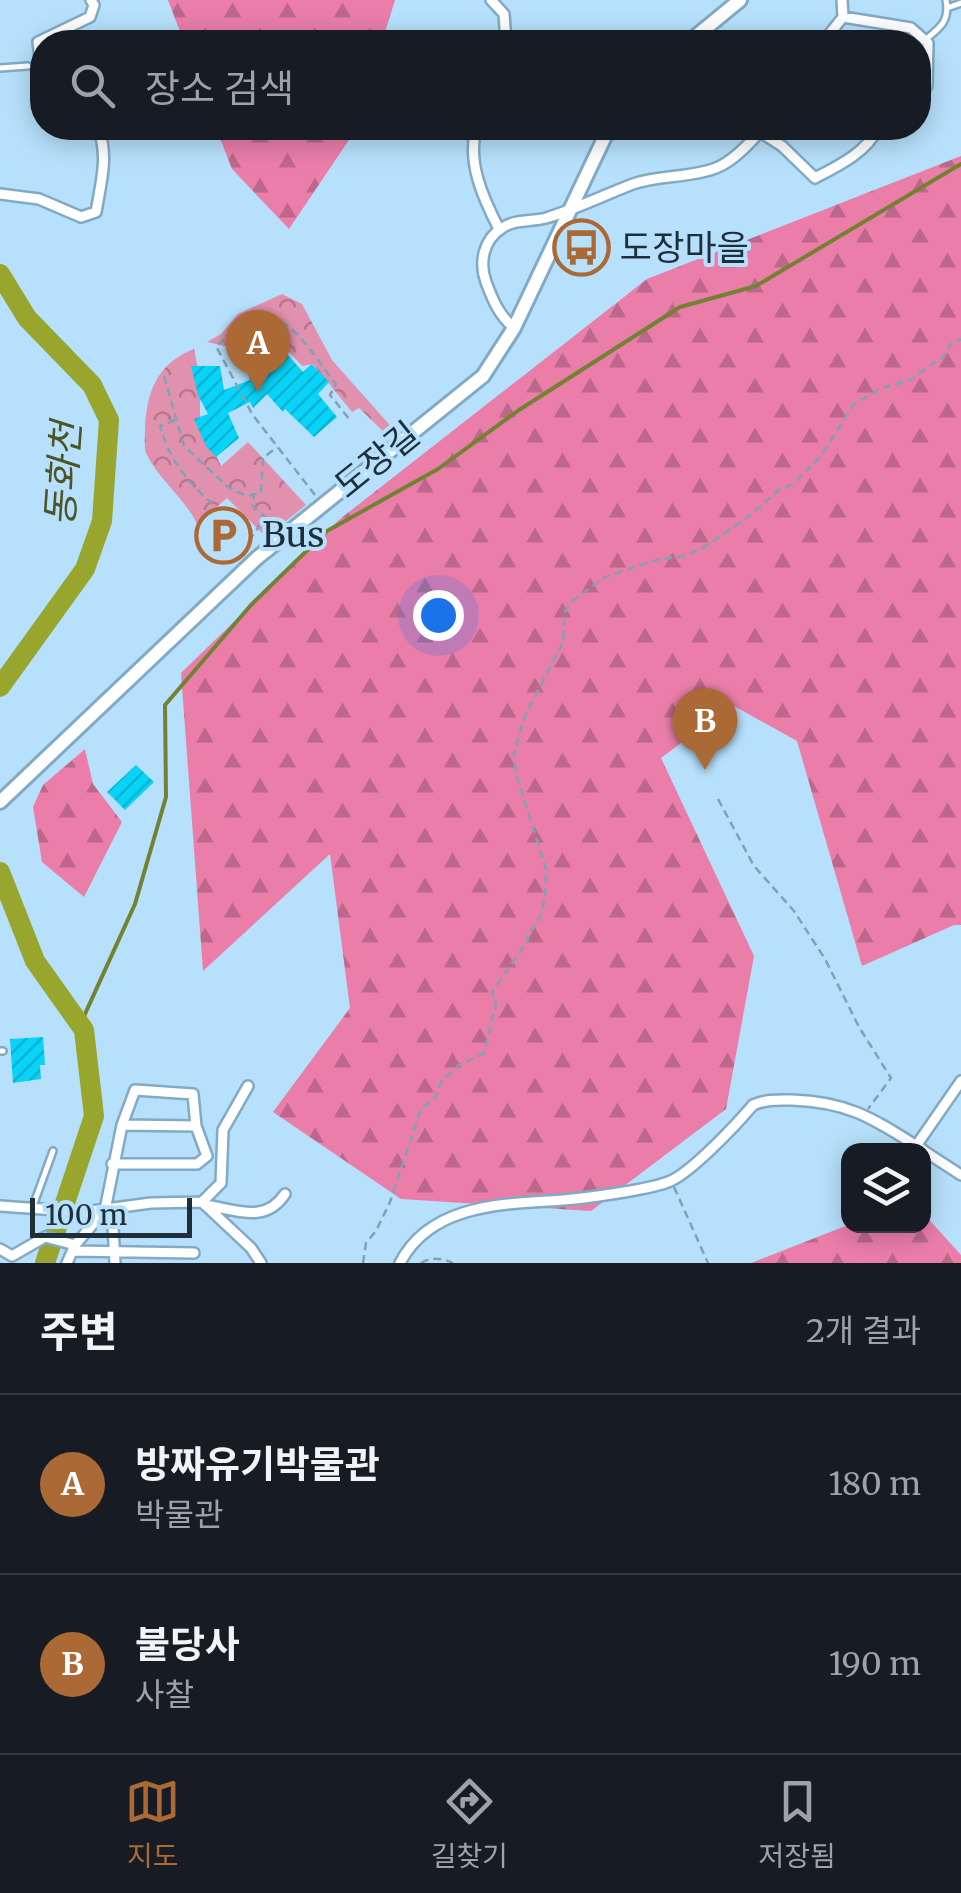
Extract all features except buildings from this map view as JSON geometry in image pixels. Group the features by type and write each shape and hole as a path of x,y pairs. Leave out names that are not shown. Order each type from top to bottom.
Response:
{"street":[{"path":"63,30 90,17 94,4 91,0"},
{"path":"491,0 504,14 505,30"},
{"path":"704,30 740,0"},
{"path":"832,30 843,17 842,0"},
{"path":"843,17 912,30"},
{"path":"0,194 39,199 81,217 96,212 104,167 102,140"},
{"path":"472,140 474,166 499,229"},
{"name":"도장길","path":"3,799 257,558 483,376 514,328 603,140"},
{"path":"514,328 502,318 483,273 482,256 499,229 567,211 635,184 716,168 751,140"},
{"path":"774,140 815,178 850,159 870,140"},
{"path":"925,1143 961,1081"},
{"path":"204,1204 221,1183 222,1130 248,1086"},
{"path":"112,1164 197,1164 207,1156 196,1126 192,1094 135,1090 112,1164 108,1210 115,1258"},
{"path":"400,1263 405,1253 431,1230 458,1213 498,1203 568,1200 671,1182 754,1106 767,1100 827,1101 865,1113 912,1143"},
{"path":"122,1125 196,1126"},
{"path":"931,1156 961,1175"},
{"path":"0,1206 84,1212 151,1203 204,1204 266,1214 286,1194"},
{"path":"204,1204 262,1263"},
{"path":"67,1263 74,1248 108,1210"},
{"path":"0,1249 12,1256 46,1237 115,1258 194,1252"},
{"path":"18,1263 20,1251"}],"lane":[{"path":"931,35 948,16 946,0"},
{"path":"947,8 961,3"},
{"path":"0,68 28,66"},
{"path":"36,1209 53,1151"}],"path":[{"path":"322,504 252,414 216,346 260,311 274,316 305,340 336,384 330,395 350,420"},
{"path":"363,1263 366,1243 376,1232 390,1202 421,1109 436,1097 441,1082 459,1065 484,1052 496,1004 492,992 538,923 545,898 546,869 516,774 514,754 524,718 563,642 565,612 572,601 606,577 656,560 685,556 706,546 807,472 854,405 879,389 910,380 944,356 951,344 961,338"},
{"path":"164,376 184,446 229,488 247,496 260,493 263,458 278,446"},
{"path":"177,420 160,426 168,454 193,488 225,515"},
{"path":"249,541 265,517 252,505 254,494"},
{"path":"718,800 754,866 794,911 825,958 859,1027 891,1078 865,1113"},
{"path":"671,1182 708,1263"},
{"path":"421,1263 446,1259 453,1263"}],"green space":[{"path":"168,0 395,0 386,30 179,30"},
{"path":"221,140 349,140 289,229 232,169"},
{"path":"961,156 961,925 862,966 797,741 732,705 661,758 754,956 726,1109 591,1211 401,1199 273,1112 350,1008 330,854 203,971 181,673 340,519 647,279"},
{"path":"282,294 302,304 332,360 395,431 390,438 359,408 352,412 313,364 302,366 262,322 229,347 207,342 221,334 238,314"},
{"path":"194,349 200,379 200,422 221,466 248,442 306,505 266,537 227,498 197,524 146,453 146,416 156,381 171,362"},
{"path":"85,749 93,784 122,822 84,897 42,862 33,807 43,785"},
{"path":"931,1222 961,1255 961,1263 751,1263 841,1228 841,1233 931,1233"}],"waterway":[{"path":"80,1025 135,904 166,797 165,705 251,605 327,531 438,469 519,410 680,307 756,286 961,164"},
{"name":"동화천","path":"0,274 27,318 92,385 109,420 102,521 85,569 0,687"},
{"name":"동화천","path":"0,872 35,961 84,1030 94,1116 45,1263"}],"place":[{"name":"도장마을","path":"581,248"},
{"name":"방짜유기박물관","path":"258,392"},
{"name":"Bus","path":"223,535"},
{"name":"불당사","path":"705,770"}]}
